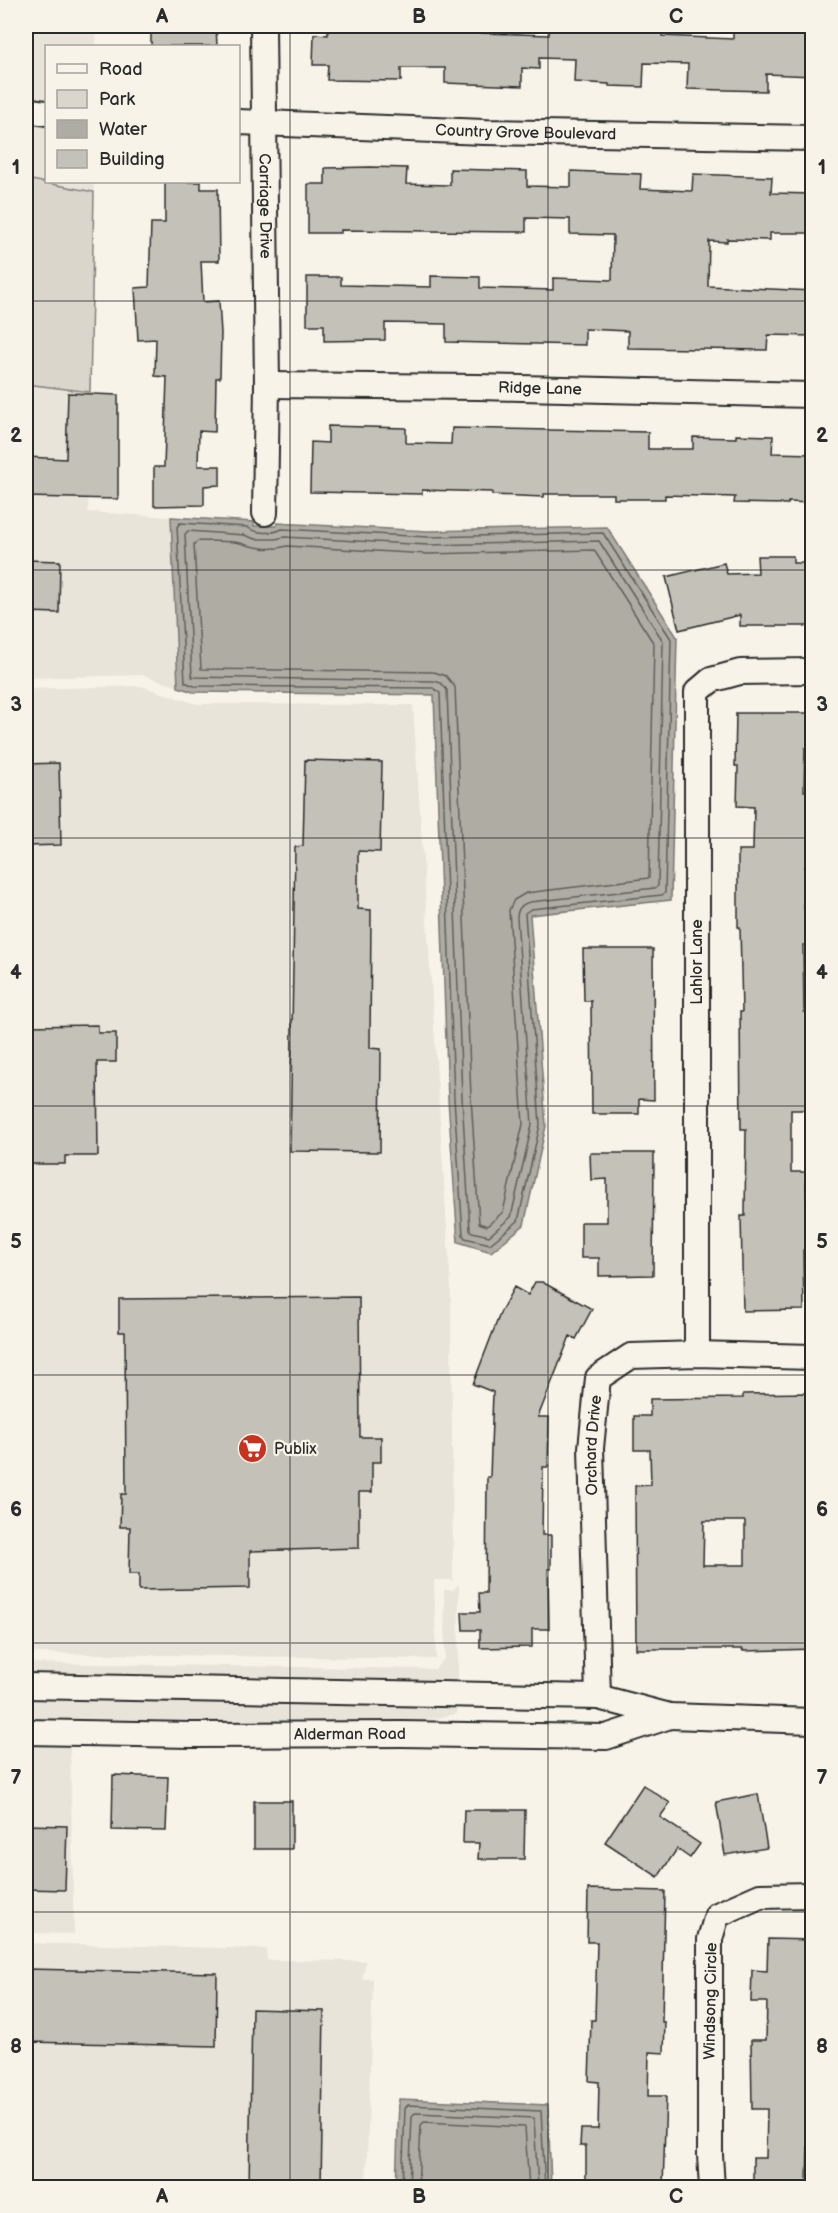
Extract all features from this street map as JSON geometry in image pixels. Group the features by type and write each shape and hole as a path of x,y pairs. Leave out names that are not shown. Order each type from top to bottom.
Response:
{"street":[{"name":"Carriage Drive","path":"263,26 267,385 265,513"},
{"path":"26,110 45,113"},
{"name":"Country Grove Boulevard","path":"240,122 484,132 813,138"},
{"name":"Ridge Lane","path":"267,385 478,387 813,395"},
{"name":"Lahlor Lane","path":"697,1354 697,692 711,680 740,672 813,671"},
{"name":"Orchard Drive","path":"598,1697 591,1448 598,1378 631,1356 697,1354 813,1357"},
{"name":"Alderman Road","path":"26,1686 598,1697 670,1716 813,1721"},
{"name":"Alderman Road","path":"26,1732 606,1737 670,1716"},
{"name":"Windsong Circle","path":"712,2187 710,1939 717,1915 760,1896 813,1895"}],"shaded area":[{"path":"26,26 97,26 96,45 45,45 45,100 26,97"},
{"path":"26,122 45,126 45,183 26,179"},
{"path":"47,183 94,183 94,192"},
{"path":"26,384 90,392 88,512 171,517 178,687 143,675 26,678"},
{"path":"141,686 197,704 413,705 451,1290 453,1580 434,1580 436,1659 26,1653 26,689"},
{"path":"459,1584 458,1682 26,1674 26,1663 435,1669 445,1658 444,1590 453,1590"},
{"path":"26,1699 457,1708 457,1714 421,1721 26,1720"},
{"path":"26,1745 70,1746 74,1934 26,1933"},
{"path":"26,1943 266,1949 267,1960 366,1961 362,1979 373,1979 366,2187 26,2188"}],"green space":[{"path":"26,179 94,192 90,392 26,384"}],"water":[{"path":"171,517 254,522 254,526 276,526 277,523 428,531 607,527 677,637 671,900 530,915 546,1126 524,1225 491,1252 458,1242 448,1099 434,695 193,692 178,687"},
{"path":"399,2099 548,2105 551,2187 396,2187"}],"building":[{"path":"216,26 217,45 151,45 151,27"},
{"path":"328,26 480,26 480,33 549,35 550,26 662,26 662,36 733,39 733,26 813,26 813,76 766,74 766,91 687,89 688,64 644,63 643,87 609,86 609,84 574,82 575,59 539,58 539,69 522,68 522,86 445,83 445,68 401,68 401,81 327,80 328,65 313,65 314,34 328,35"},
{"path":"325,168 407,168 406,184 450,185 450,169 527,171 527,186 571,187 571,171 641,174 640,189 692,191 693,174 772,177 771,193 813,194 813,233 770,233 770,240 709,241 708,286 813,291 813,336 768,335 767,350 628,348 628,331 585,329 585,345 446,342 446,324 385,323 385,340 324,341 324,325 307,325 307,277 341,277 341,285 431,287 431,276 480,277 480,288 553,290 553,278 612,280 613,235 570,234 570,219 526,218 526,232 341,230 341,233 308,233 308,184 325,184"},
{"path":"165,183 201,183 201,189 218,189 219,261 201,261 203,302 219,301 220,378 216,378 215,432 199,431 198,466 220,466 220,485 204,486 204,505 154,506 154,467 164,467 167,377 155,376 156,339 138,340 135,288 149,287 151,223 165,223"},
{"path":"68,393 118,395 118,499 26,497 26,457 66,459"},
{"path":"328,426 406,428 406,443 451,444 452,428 648,432 648,449 693,449 693,437 773,436 772,453 813,454 813,503 734,503 735,497 665,495 665,499 614,499 614,494 544,494 544,497 492,495 492,492 422,490 422,494 310,492 311,442 328,443"},
{"path":"757,556 793,556 793,563 813,563 813,626 740,626 740,615 679,630 666,577 724,563 727,574 758,573"},
{"path":"26,560 60,561 59,613 26,612"},
{"path":"736,713 813,713 813,748 805,748 804,791 813,791 813,867 805,867 804,909 813,909 813,945 803,945 804,1012 813,1012 812,1110 791,1110 791,1172 806,1172 807,1215 813,1215 813,1250 803,1250 804,1310 743,1311 741,1216 745,1216 746,1129 741,1129 740,1012 742,1012 740,927 738,927 738,850 753,850 754,807 737,806"},
{"path":"305,760 382,762 380,852 358,851 358,909 371,910 370,1048 381,1049 380,1152 290,1151 295,847 303,846"},
{"path":"59,763 61,845 26,846 26,764"},
{"path":"583,949 653,949 654,1100 639,1099 639,1114 592,1114 591,1001 584,1001"},
{"path":"98,1025 98,1033 116,1033 116,1062 97,1062 98,1156 65,1156 65,1164 26,1164 26,1026"},
{"path":"590,1153 654,1153 653,1275 599,1276 599,1258 581,1258 581,1222 607,1222 607,1179 591,1180"},
{"path":"535,1282 542,1282 592,1309 576,1339 570,1336 538,1417 549,1417 548,1467 543,1467 542,1535 551,1535 551,1569 548,1569 549,1629 532,1629 532,1647 480,1648 480,1630 463,1630 462,1612 480,1612 479,1593 486,1593 487,1477 490,1477 493,1392 473,1384 501,1311 514,1287 528,1295"},
{"name":"Publix","path":"359,1297 360,1437 381,1437 381,1462 372,1462 372,1492 359,1492 359,1548 250,1551 250,1588 139,1590 139,1574 129,1574 130,1527 120,1527 121,1494 126,1494 125,1332 119,1332 119,1299"},
{"path":"809,1393 813,1519 807,1519 807,1594 813,1594 813,1649 743,1651 743,1649 636,1649 635,1486 651,1485 650,1450 634,1450 634,1416 650,1416 650,1399 743,1398 743,1394","holes":["704,1521 745,1521 745,1565 703,1565"]},
{"path":"113,1775 168,1777 166,1831 112,1830"},
{"path":"643,1785 670,1803 660,1817 700,1844 690,1858 677,1849 658,1877 605,1842"},
{"path":"758,1794 767,1848 725,1855 716,1802"},
{"path":"254,1801 292,1801 292,1849 254,1849"},
{"path":"464,1810 525,1810 524,1859 478,1859 479,1843 463,1843"},
{"path":"26,1825 67,1826 65,1890 26,1889"},
{"path":"588,1889 665,1891 662,2022 665,2022 664,2053 649,2052 648,2096 666,2096 663,2187 586,2187 586,2146 580,2146 581,2129 598,2129 599,2082 589,2081 591,2020 595,2020 597,1942 587,1942"},
{"path":"768,1939 813,1940 813,2126 812,2142 808,2142 807,2187 753,2187 753,2158 766,2158 767,2109 752,2109 751,2040 766,2040 767,2002 751,2002 752,1970 767,1971"},
{"path":"26,1969 217,1973 216,2046 26,2042"},
{"path":"252,2009 324,2011 321,2187 249,2187"}],"place":[{"name":"Publix","path":"253,1449"}]}
